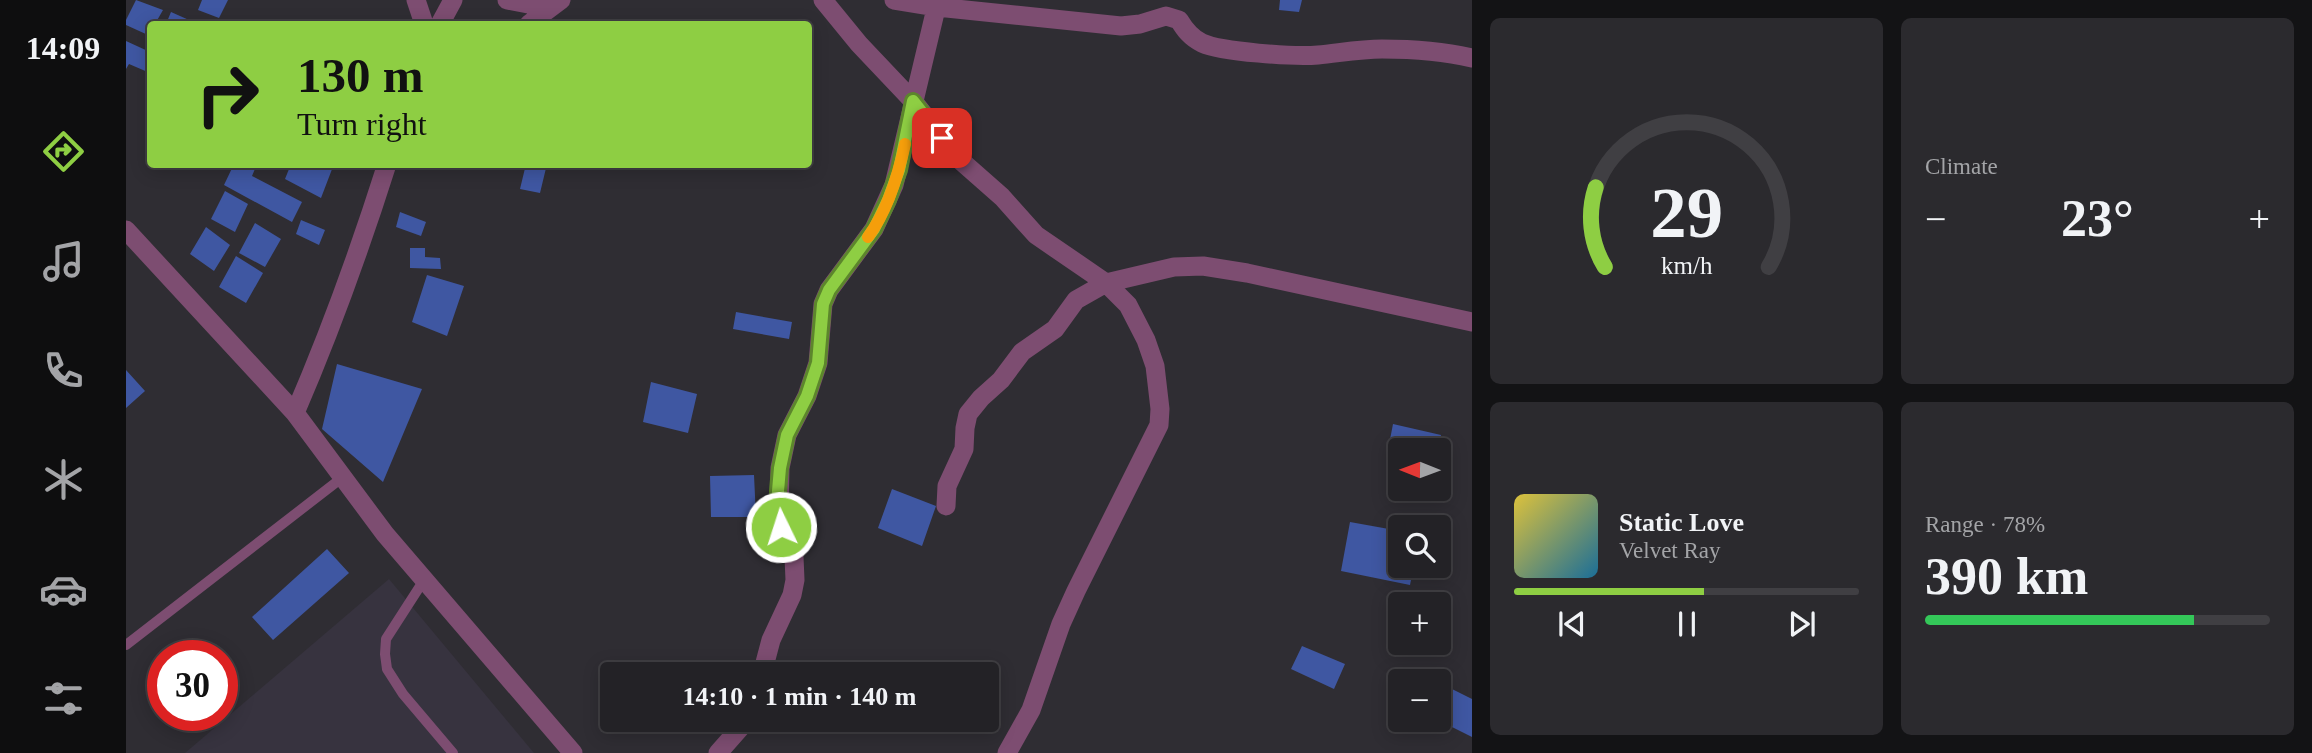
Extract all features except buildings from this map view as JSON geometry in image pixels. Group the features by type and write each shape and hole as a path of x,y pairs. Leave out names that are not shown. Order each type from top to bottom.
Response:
{"street":[{"path":"416,0 423,21"},
{"path":"442,21 453,0"},
{"path":"507,0 528,4 553,0"},
{"path":"533,21 561,0"},
{"path":"823,0 859,44 913,101 960,160 1002,197 1036,235 1106,284 1128,305 1146,340 1155,366 1159,425 1076,591 1061,624 1031,710 1007,753"},
{"path":"894,0 1121,26 1140,24 1166,16 1179,20 1188,33 1202,43 1287,55 1396,49 1472,58"},
{"path":"765,662 771,640 788,608 795,580 794,557 781,527 779,513 780,468 787,435 807,396 818,363 823,304 829,290 874,229 899,170 913,101 938,4"},
{"path":"295,413 341,298 386,168"},
{"path":"126,230 295,413 385,534 573,753"},
{"path":"946,506 947,486 964,449 968,414 1001,380 1022,352 1055,329 1076,300 1106,284 1174,267 1203,266 1247,272 1472,322"},
{"path":"718,753 737,732"}],"lane":[{"path":"126,645 343,477"},
{"path":"424,580 386,639 387,669 404,695 453,753"}],"shaded area":[{"path":"389,579 534,753 185,753 211,731 238,731 238,708"}],"slow traffic":[{"path":"868,237 894,185 905,144"}],"route":[{"path":"781,527 778,491 780,468 787,435 807,396 818,363 823,304 829,290 874,229 888,200 899,170 913,101 942,138"}]}
